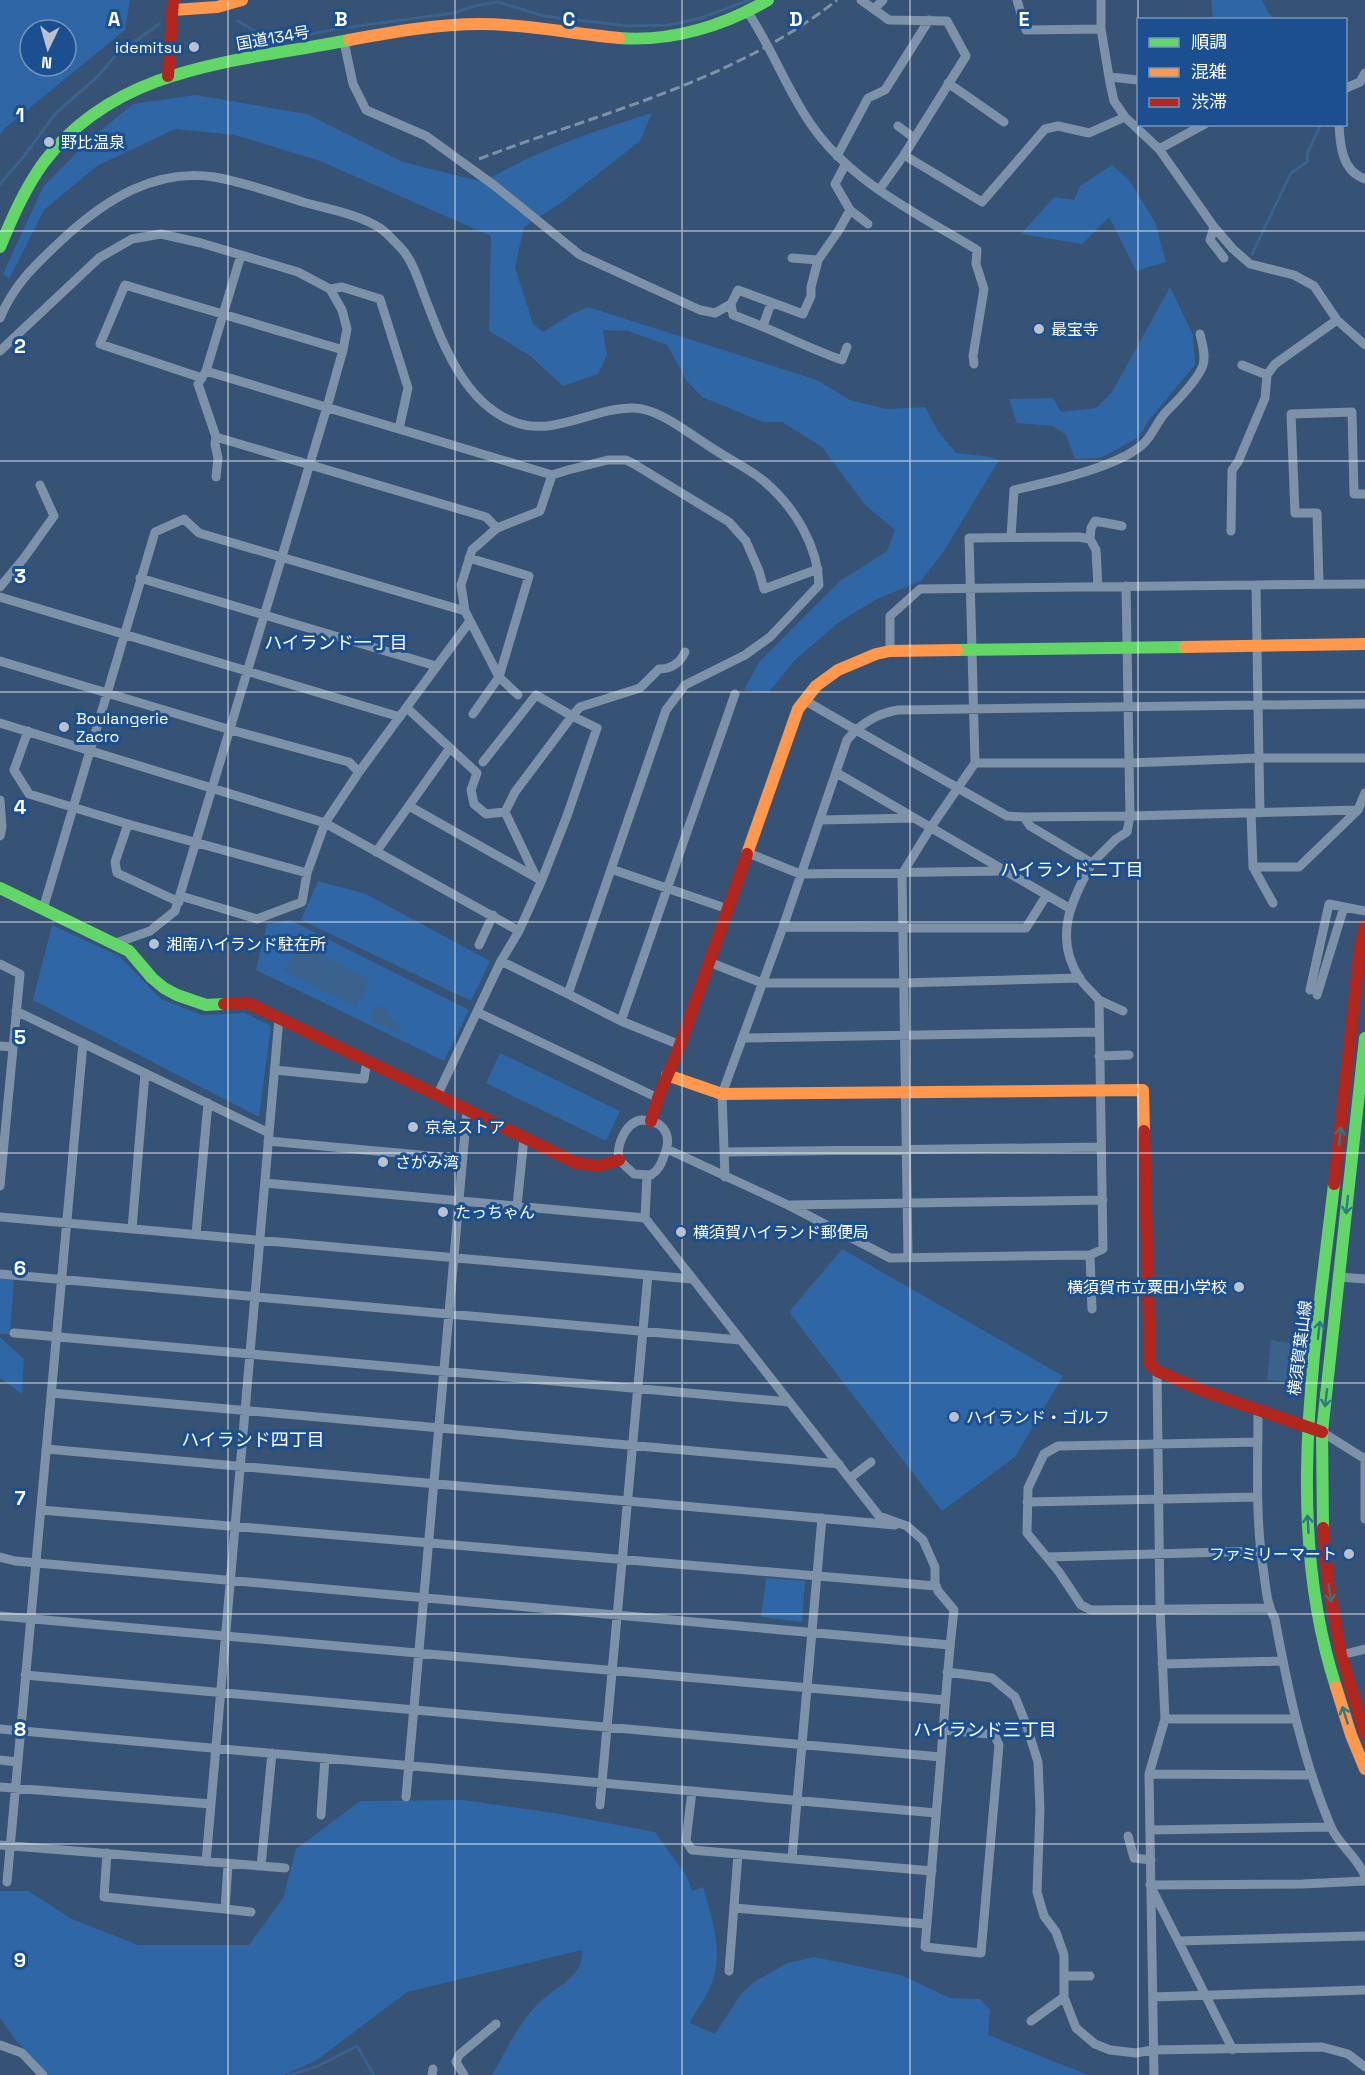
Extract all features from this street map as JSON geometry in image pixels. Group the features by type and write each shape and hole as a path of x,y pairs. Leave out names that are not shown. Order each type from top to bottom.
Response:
{"main road":[{"path":"168,76 173,5 219,7 242,0"},
{"name":"国道134号","path":"0,247 15,210 44,162 73,130 111,104 168,76 200,67 436,26 480,24 645,39 685,33 724,21 768,0"},
{"path":"651,1120 680,1045 798,709 817,685 841,666 865,656 890,651 1365,644"},
{"path":"0,888 116,943 135,956 152,978 177,995 206,1005 244,1003 568,1160 598,1166 619,1160"},
{"name":"横須賀葉山線","path":"1365,925 1360,947 1307,1427 1308,1532 1311,1574 1319,1624 1342,1705 1365,1769"},
{"name":"横須賀葉山線","path":"1365,1038 1359,1154 1340,1277 1322,1432 1322,1519 1328,1582 1341,1655 1365,1733"},
{"path":"1347,1062 1364,1063"},
{"path":"667,1076 722,1094 1143,1090 1150,1364 1157,1371 1258,1411 1322,1432"}],"street":[{"path":"861,0 889,20 947,21 966,56 904,155 879,190"},
{"path":"874,9 883,0"},
{"path":"1017,0 1026,30 1101,28"},
{"path":"1101,0 1101,28 1114,101 1125,117 1159,149 1214,227 1233,249 1250,264 1294,275 1314,286 1337,320 1365,345"},
{"path":"747,11 810,123 845,165 879,190 977,250 976,264 984,289 973,356 974,364"},
{"path":"837,156 868,98 885,90 929,20"},
{"path":"345,42 353,84 366,110 426,136 495,186 580,255 700,310 715,313 731,304 738,290 803,314 811,296 811,286 818,260 850,210"},
{"path":"1347,88 1360,82 1365,73"},
{"path":"1110,77 1137,80"},
{"path":"948,83 1004,122"},
{"path":"904,155 982,202 1045,129 1058,126 1089,133 1125,117"},
{"path":"898,126 914,138"},
{"path":"1159,149 1201,126"},
{"path":"1339,126 1344,162 1359,177 1365,179"},
{"path":"845,165 835,184 850,210 868,224"},
{"path":"0,318 28,271 82,222 117,197 143,184 176,177 211,177 238,182 356,218 380,229 403,249 414,270 439,335 466,383 481,401 494,411 518,423 542,425 565,423 614,408 638,408 658,415 764,481 786,503 811,542 818,569 819,585 770,637 745,655 685,685 666,710 568,994"},
{"path":"1214,227 1210,240 1224,258"},
{"path":"0,351 99,258 132,239 161,234 298,272 330,289 342,310 347,329 327,407 180,899 175,911 150,931 116,943"},
{"path":"216,477 218,458 216,437 198,384 204,375 241,255"},
{"path":"792,258 818,260"},
{"path":"343,350 125,285 100,344 204,375 327,407 552,475 608,460 626,460 698,501 729,522 746,542 764,589 818,569"},
{"path":"330,289 342,287 380,299 408,388 399,429"},
{"path":"763,326 771,303"},
{"path":"731,304 733,315 763,326 810,349 842,360 847,347"},
{"path":"1231,531 1232,470 1238,462 1265,398 1267,375 1275,364 1337,320"},
{"path":"1011,537 1014,490 1098,467 1120,459 1144,444 1158,420 1181,396 1203,366 1204,355 1200,333"},
{"path":"1242,365 1267,375"},
{"path":"1319,584 1317,513 1295,513 1291,414 1352,412 1354,494 1365,494"},
{"path":"216,437 486,517 497,528"},
{"path":"518,695 499,677 465,611 461,585 472,550 497,528 540,512 552,475"},
{"path":"0,587 54,516 40,485"},
{"path":"43,909 155,532 184,519 199,533 465,611"},
{"path":"1098,587 1096,550 1090,539 1091,528 1095,521 1122,526"},
{"path":"908,1257 902,874 957,787 975,763 969,538 1079,537 1090,539"},
{"path":"469,558 529,576 499,677 474,714"},
{"path":"140,578 436,666"},
{"path":"890,651 890,616 921,589 1365,584"},
{"path":"1256,585 1258,758 1253,867 1273,903"},
{"path":"1123,1011 1099,1000 1080,978 1068,946 1067,930 1070,908 1092,864 1116,839 1128,832 1130,816 1126,586"},
{"path":"0,597 400,717"},
{"path":"128,824 116,862 117,873 180,899 257,919 302,902 307,873 325,823 359,772 470,621"},
{"path":"505,812 515,792 580,707 640,688 659,669 665,669 681,662 685,652"},
{"path":"0,661 231,730 349,762 359,772"},
{"path":"621,1021 735,694"},
{"path":"437,1096 501,961 519,931 567,816 597,728 536,695 483,762"},
{"path":"804,700 1007,816 1130,816 1358,810"},
{"path":"725,1177 722,1094 744,1038 848,740 871,717 884,712 973,709 1365,704"},
{"path":"407,708 477,773 471,790 474,804 486,814 505,812"},
{"path":"0,723 325,823 519,931"},
{"path":"28,731 14,770 29,794 197,844 307,873"},
{"path":"376,852 450,748"},
{"path":"975,763 1129,763 1258,758 1365,758"},
{"path":"837,773 1070,908"},
{"path":"1253,867 1299,867 1358,810 1365,793"},
{"path":"0,800 2,812 0,836"},
{"path":"409,806 539,879"},
{"path":"505,812 539,879"},
{"path":"1024,817 1030,826 1092,864"},
{"path":"820,820 915,818"},
{"path":"748,853 800,873 902,874 1005,871"},
{"path":"611,869 728,909"},
{"path":"783,927 1026,928 1046,896"},
{"path":"1344,907 1313,992 1329,904 1365,911"},
{"path":"479,945 493,915"},
{"path":"501,961 621,1021 680,1045"},
{"path":"709,962 762,983 1080,978"},
{"path":"0,964 20,974 0,1186"},
{"path":"667,1149 788,1205 890,1258 1090,1255 1103,1249 1099,1000"},
{"path":"16,1011 208,1103 269,1137 463,1160"},
{"path":"477,1012 658,1098"},
{"path":"206,1862 279,1018"},
{"path":"744,1038 1099,1032"},
{"path":"7,1882 5,1845 18,1762 83,1043"},
{"path":"0,1046 13,1047"},
{"path":"1099,1056 1129,1055"},
{"path":"275,1070 364,1079 366,1067"},
{"path":"132,1229 145,1073"},
{"path":"196,1234 208,1103"},
{"path":"406,1797 467,1110"},
{"path":"636,1120 651,1120 667,1135 669,1141 667,1149 658,1170 647,1176 634,1174 619,1160 620,1145 630,1124 636,1120"},
{"path":"517,1206 524,1138"},
{"path":"725,1152 1101,1146"},
{"path":"647,1176 645,1218 879,1516 907,1526 923,1540 935,1567 936,1586 954,1610 945,1700 926,1947 981,1953 999,1745 995,1736 989,1734 943,1730"},
{"path":"265,1183 645,1218"},
{"path":"788,1205 1102,1200"},
{"path":"0,1217 692,1279"},
{"path":"1090,1255 1092,1309"},
{"path":"0,1274 740,1340"},
{"path":"600,1805 648,1275"},
{"path":"1340,1277 1365,1279"},
{"path":"14,1333 789,1402"},
{"path":"1154,2075 1149,1774 1165,1719 1160,1608 1157,1371"},
{"path":"51,1393 839,1464"},
{"path":"1258,1411 1257,1497 1260,1551 1269,1608 1275,1619 1295,1719 1312,1775 1331,1827 1365,1876"},
{"path":"1322,1432 1365,1458 1365,1519"},
{"path":"1258,1442 1058,1446 1044,1454 1028,1488 1027,1533 1048,1557 1081,1605 1091,1610 1269,1608"},
{"path":"46,1449 907,1526"},
{"path":"850,1478 871,1462"},
{"path":"1027,1502 1257,1497"},
{"path":"41,1510 936,1586"},
{"path":"792,1858 822,1518"},
{"path":"1048,1557 1260,1551"},
{"path":"0,1557 950,1645"},
{"path":"0,1616 945,1700"},
{"path":"1341,1655 1365,1649"},
{"path":"1162,1664 1283,1661"},
{"path":"948,1672 992,1678 1015,1697 1026,1724 1038,1762 1041,1809 1037,1892 1044,1916 1056,1932 1064,1955 1064,1997 1076,2028 1095,2044 1110,2050 1136,2053 1152,2050 1322,2047 1348,2054 1365,2067"},
{"path":"26,1675 941,1757"},
{"path":"1165,1719 1295,1719"},
{"path":"0,1729 936,1813"},
{"path":"261,1866 272,1753"},
{"path":"321,1815 325,1758"},
{"path":"0,1760 18,1762"},
{"path":"1149,1774 1312,1775"},
{"path":"0,1787 211,1804"},
{"path":"692,1791 686,1841 692,1850 932,1871"},
{"path":"1150,1830 1331,1827"},
{"path":"1128,1836 1134,1858 1151,1860"},
{"path":"5,1845 285,1868"},
{"path":"107,1853 104,1897 251,1912"},
{"path":"729,1971 738,1854"},
{"path":"225,1909 228,1865"},
{"path":"1150,1885 1302,1884 1365,1881"},
{"path":"1150,1885 1233,2050"},
{"path":"734,1908 927,1924"},
{"path":"1178,1941 1365,1936"},
{"path":"1065,1976 1090,1976"},
{"path":"1153,1997 1365,1990"},
{"path":"1031,2021 1064,1997"},
{"path":"464,2075 456,2062 459,2055 496,2024"},
{"path":"0,2045 22,2053 44,2075"}],"shaded area":[{"path":"0,0 130,0 125,30 78,68 78,18 18,18 18,78 66,78 5,128 0,135"},
{"path":"1211,0 1262,0 1274,18 1213,18"},
{"path":"195,95 307,114 403,162 483,182 565,143 652,113 640,141 562,202 524,227 515,267 533,324 543,332 588,307 817,380 850,400 887,409 925,407 938,431 956,453 999,460 944,551 921,581 877,599 839,622 795,660 768,693 744,690 759,662 840,581 887,551 895,530 865,505 822,447 782,422 763,422 702,397 687,381 667,345 628,331 603,330 607,355 598,374 563,386 529,355 489,331 491,236 320,161 235,135 175,129 97,166 44,210 9,279 3,274 43,187 88,141 133,104"},
{"path":"1112,165 1129,180 1155,222 1166,262 1136,271 1109,217 1082,244 1021,234 1054,197 1074,200 1080,186"},
{"path":"1170,287 1193,335 1195,365 1149,420 1139,437 1101,458 1075,459 1066,435 1053,426 1017,423 1009,399 1053,398 1061,412 1096,408 1112,392"},
{"path":"318,881 366,894 490,961 471,1001 301,920"},
{"path":"290,920 469,1010 444,1061 256,970 267,924"},
{"path":"52,925 119,956 161,999 202,1015 245,1013 271,1026 259,1117 33,1000"},
{"path":"299,943 370,979 356,1007 284,971"},
{"path":"379,1006 385,1008 391,1020 400,1027 399,1033 391,1030 387,1025 379,1025 372,1021 370,1016 373,1008"},
{"path":"500,1053 620,1111 606,1141 486,1083"},
{"name":"ハイランド・ゴルフ","path":"842,1249 1063,1376 1015,1457 942,1511 789,1312"},
{"path":"0,1278 14,1279 10,1334 0,1334"},
{"path":"0,1337 24,1359 22,1394 0,1378"},
{"path":"1271,1340 1291,1343 1288,1382 1267,1380"},
{"path":"766,1578 805,1581 802,1622 761,1617"},
{"path":"463,1800 560,1814 655,1832 687,1877 692,1891 703,1887 716,1937 716,1963 708,1992 690,2023 715,2034 741,1994 754,1982 787,1963 814,1957 901,1975 950,1998 980,1999 990,2010 988,2035 1088,2075 492,2075 526,2017 541,2001 575,1973 582,1959 582,1950 407,1992 317,2060 284,2075 47,2075 14,2038 0,2018 0,1891 28,1891 72,1919 138,1945 249,1945 283,1898 296,1849 360,1801"}],"waterway":[{"path":"238,21 272,42 336,29 454,13 474,6 498,2 544,16 629,26 669,25 701,18 749,0"},
{"path":"0,184 56,113 97,77 116,55 159,24"},
{"path":"1252,254 1291,173 1307,162 1308,152 1320,126"},
{"path":"289,2075 316,2067 357,2046 374,2075"}],"railway":[{"path":"479,159 618,110 710,74 796,29 837,0"}],"traffic: fast":[{"path":"619,38 638,39 677,35 715,25 768,0"},
{"path":"0,247 14,214 44,162 74,130 108,105 144,86 183,72 224,62 349,40"},
{"path":"957,650 1185,647"},
{"path":"0,888 129,951 152,978 177,995 206,1005 224,1004"},
{"path":"1323,1528 1322,1432 1365,1038"},
{"path":"1334,1184 1312,1374 1307,1500 1311,1563 1320,1625 1336,1687"}],"traffic: slow":[{"path":"173,10 217,7 242,0"},
{"path":"349,40 398,31 464,24 516,26 619,38"},
{"path":"1185,647 1365,644"},
{"path":"747,854 798,709 816,686 838,670 876,654 890,651 957,650"},
{"path":"667,1075 722,1094 1143,1090 1144,1131"},
{"path":"1336,1687 1351,1735 1365,1769"}],"traffic: jam":[{"path":"168,76 173,0"},
{"path":"651,1121 747,854"},
{"path":"1334,1184 1360,947 1365,925"},
{"path":"224,1004 250,1004 576,1163 598,1166 619,1160"},
{"path":"1144,1131 1150,1364 1157,1371 1206,1392 1322,1432"},
{"path":"1323,1528 1328,1582 1341,1655 1365,1733"}],"place":[{"name":"idemitsu","path":"194,47"},
{"name":"野比温泉","path":"49,142"},
{"name":"最宝寺","path":"1039,329"},
{"name":"Boulangerie Zacro","path":"64,727"},
{"name":"湘南ハイランド駐在所","path":"154,944"},
{"name":"京急ストア","path":"413,1127"},
{"name":"さがみ湾","path":"383,1162"},
{"name":"たっちゃん","path":"443,1212"},
{"name":"横須賀ハイランド郵便局","path":"681,1232"},
{"name":"横須賀市立粟田小学校","path":"1239,1287"},
{"name":"ハイランド・ゴルフ","path":"954,1417"},
{"name":"ファミリーマート","path":"1349,1554"}],"district":[{"name":"ハイランド一丁目","path":"336,642"},
{"name":"ハイランド二丁目","path":"1072,869"},
{"name":"ハイランド四丁目","path":"253,1439"},
{"name":"ハイランド三丁目","path":"985,1729"}]}
